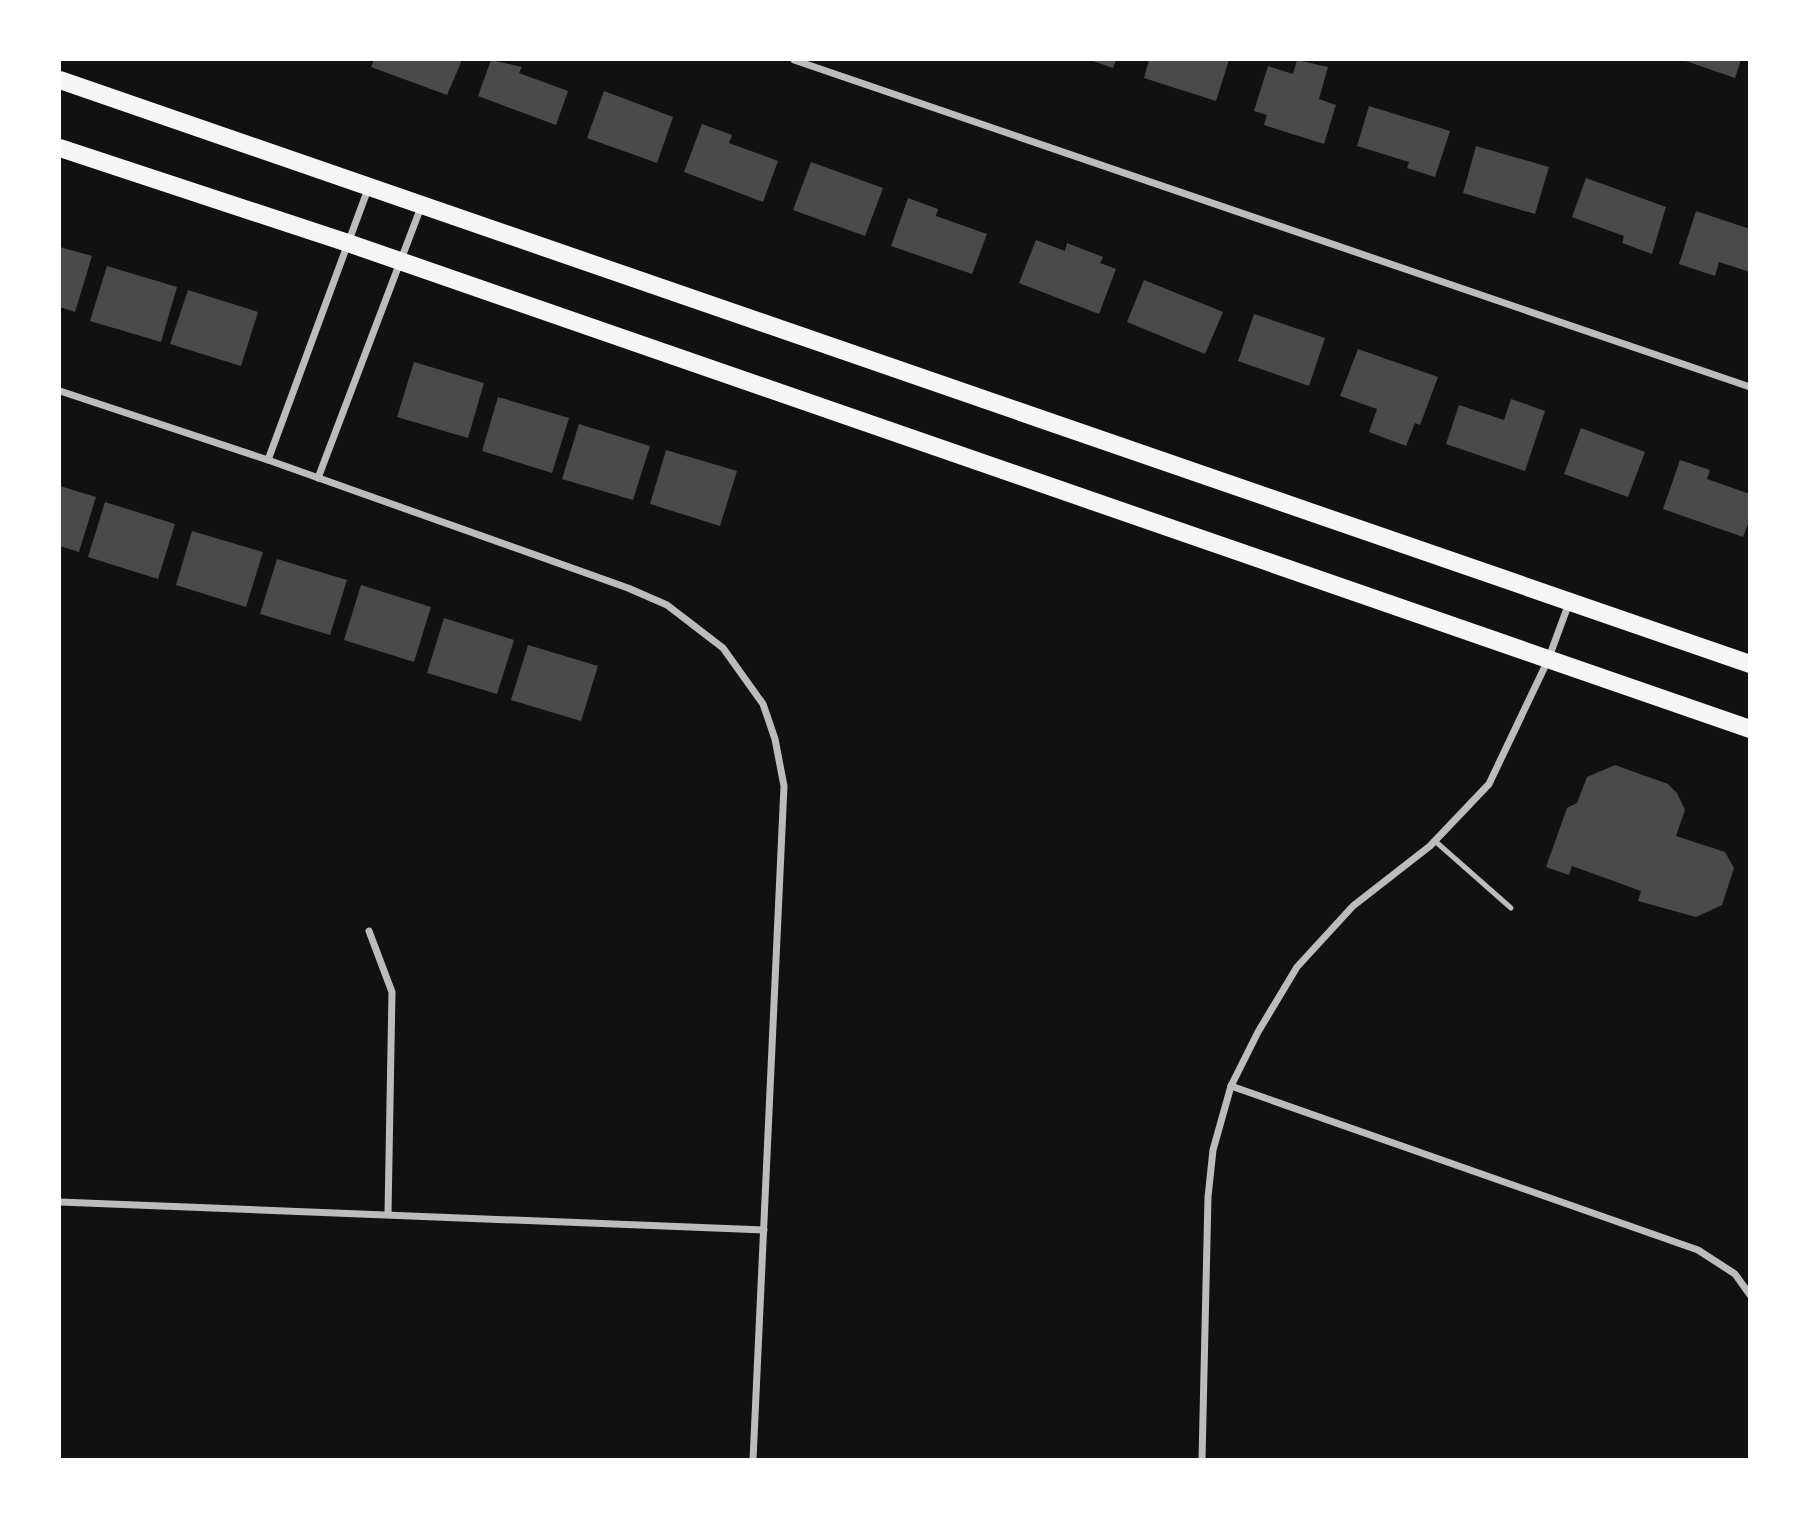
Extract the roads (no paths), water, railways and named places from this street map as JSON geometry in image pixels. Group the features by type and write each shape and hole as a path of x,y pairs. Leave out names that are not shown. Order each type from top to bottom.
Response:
{"main road":[{"path":"60,80 1749,664"},
{"path":"60,148 348,243 1749,729"}],"street":[{"path":"794,60 1749,387"},
{"path":"268,460 369,185"},
{"path":"318,478 422,203"},
{"path":"60,391 268,460 615,583 667,605 723,648 762,704 775,739 784,786 753,1460"},
{"path":"1202,1460 1208,1197 1213,1150 1231,1086 1258,1032 1297,967 1353,906 1434,841 1489,784 1548,660 1569,603"},
{"path":"369,930 392,992 388,1214"},
{"path":"1231,1086 1698,1250 1735,1274 1749,1295"},
{"path":"60,1202 764,1230"}],"lane":[{"path":"1434,841 1511,908"}]}
